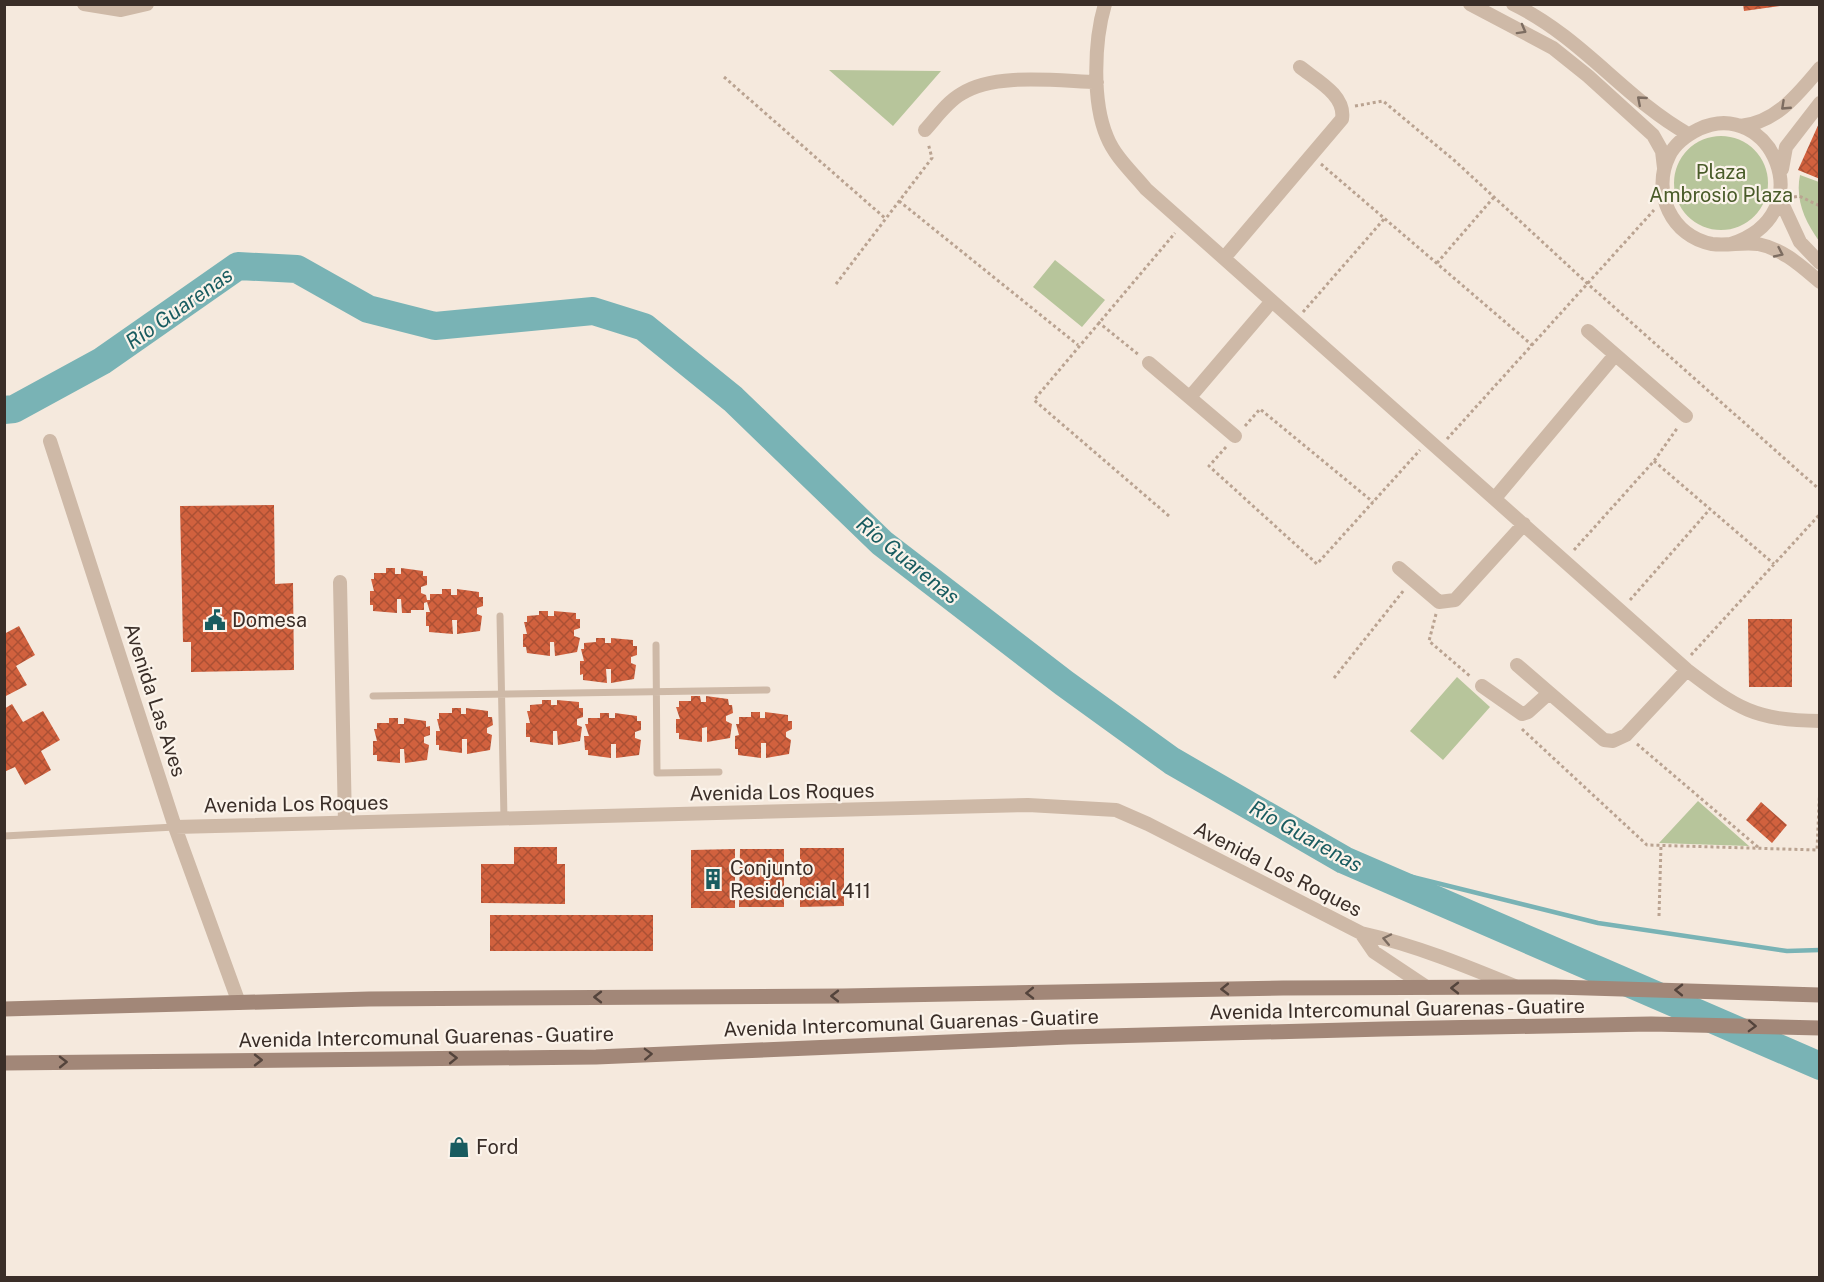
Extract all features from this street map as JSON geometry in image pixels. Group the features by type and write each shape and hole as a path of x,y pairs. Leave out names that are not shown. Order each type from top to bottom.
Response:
{"main road":[{"name":"Avenida Intercomunal Guarenas - Guatire","path":"4,1009 369,999 1555,987 1820,995"},
{"name":"Avenida Intercomunal Guarenas - Guatire","path":"4,1063 596,1057 1068,1037 1651,1024 1820,1029"}],"street":[{"path":"84,4 121,10 147,4"},
{"path":"1105,4 1101,17 1097,82 1099,111 1107,139 1146,189 1684,668 1722,696 1765,717 1820,721"},
{"path":"1470,4 1553,48 1588,76 1653,135 1662,151 1664,200 1680,228 1695,238 1713,244 1757,244 1779,251 1820,282"},
{"path":"1514,4 1572,39 1650,108 1688,134"},
{"path":"1224,258 1342,119 1344,108 1339,99 1300,67"},
{"path":"1664,169 1670,155 1688,134 1705,126 1723,124 1740,126 1762,122 1776,114 1820,68"},
{"path":"925,130 958,95 973,87 1036,80 1097,82"},
{"path":"1731,244 1749,239 1764,229 1774,216 1781,201 1786,147 1820,103"},
{"path":"1740,126 1756,134 1768,145 1782,171"},
{"path":"1781,201 1800,242 1820,263"},
{"path":"1190,398 1272,301"},
{"path":"1588,332 1686,416"},
{"path":"1495,498 1615,355"},
{"path":"1149,363 1235,436"},
{"name":"Avenida Las Aves","path":"50,441 175,827 239,1003"},
{"path":"1399,568 1439,602 1455,600 1524,524"},
{"path":"340,582 345,823"},
{"path":"1517,665 1604,740 1613,741 1626,735 1684,668"},
{"path":"1482,686 1522,714 1528,712 1549,693"},
{"name":"Avenida Los Roques","path":"175,827 1028,806 1116,810 1148,824 1361,933 1396,941 1438,955 1521,988"},
{"name":"Avenida Los Roques","path":"1361,933 1374,952 1428,988"}],"lane":[{"path":"500,616 504,819"},
{"path":"656,645 657,773 719,772"},
{"path":"373,696 767,690"},
{"path":"4,836 175,827"}],"path":[{"path":"724,77 886,219"},
{"path":"1344,108 1383,101 1494,197 1588,284 1820,490"},
{"path":"836,284 932,158 925,130"},
{"path":"1311,155 1532,345"},
{"path":"1781,201 1798,196 1820,206"},
{"path":"1437,263 1494,197"},
{"path":"1373,502 1260,409 1209,466 1317,564 1373,502 1532,345 1664,200"},
{"path":"899,201 1078,345"},
{"path":"1295,321 1385,218"},
{"path":"1169,516 1034,400 1184,222"},
{"path":"1098,322 1149,363"},
{"path":"1565,561 1654,461 1686,416"},
{"path":"1654,461 1774,564"},
{"path":"1621,610 1710,509"},
{"path":"1684,668 1820,514"},
{"path":"1334,678 1413,579"},
{"path":"1439,602 1429,641 1482,686"},
{"path":"1522,714 1522,728 1647,845 1817,850 1820,784"},
{"path":"1626,735 1759,848"},
{"path":"1659,916 1661,845"}],"green space":[{"path":"829,70 941,71 893,126"},
{"name":"Plaza Ambrosio Plaza","path":"1721,136 1739,139 1754,150 1765,165 1768,183 1765,201 1754,216 1739,227 1721,230 1703,227 1688,216 1677,201 1674,183 1677,165 1688,150 1703,139"},
{"path":"1800,175 1819,182 1819,241 1802,210 1799,193"},
{"path":"1055,260 1105,300 1082,327 1033,287"},
{"path":"1457,677 1490,707 1443,760 1410,731"},
{"path":"1698,801 1749,846 1659,843"}],"building":[{"path":"1743,4 1780,4 1780,6 1744,11"},
{"path":"1820,121 1820,179 1798,170"},
{"path":"274,505 275,584 293,583 294,670 191,672 191,642 183,642 180,506"},
{"path":"386,568 395,568 395,574 401,574 401,568 423,571 423,576 427,576 427,585 421,587 421,593 426,595 427,600 430,600 430,594 442,594 442,589 451,589 451,595 457,595 457,589 479,592 479,597 483,597 483,606 477,608 477,614 482,616 480,631 457,634 457,620 452,620 453,634 429,632 429,626 426,626 426,612 430,612 427,602 424,603 424,610 411,610 411,613 402,613 401,599 397,599 397,613 373,611 373,605 370,605 370,591 374,591 371,579 374,579 374,573 386,573"},
{"path":"539,611 548,611 548,616 554,616 554,611 576,613 576,619 580,619 580,628 574,630 574,636 580,638 577,652 555,656 554,642 550,642 550,656 527,653 526,647 523,647 523,634 527,634 524,622 527,622 527,616 539,615"},
{"path":"1748,619 1792,619 1792,687 1749,687"},
{"path":"19,626 35,655 16,666 27,685 4,697 4,634"},
{"path":"596,638 605,638 605,643 611,643 611,638 633,640 633,646 637,646 637,655 631,657 631,663 636,665 634,679 611,683 611,669 606,669 607,683 583,680 583,674 580,675 580,661 584,661 581,649 584,649 584,643 596,642"},
{"path":"691,696 700,696 701,702 706,702 706,696 728,699 733,713 726,716 726,721 732,724 730,738 707,742 707,727 702,728 702,742 679,739 679,733 676,733 676,719 680,719 676,707 679,707 679,701 691,701"},
{"path":"542,700 551,700 551,705 557,705 557,700 579,702 579,708 583,708 583,717 577,719 577,725 582,727 580,741 558,745 557,731 553,731 553,745 530,742 530,737 526,737 526,723 530,723 527,711 530,711 530,705 542,704"},
{"path":"12,704 23,722 43,711 60,740 41,751 51,770 25,785 15,767 4,772 4,709"},
{"path":"452,708 461,708 461,714 466,714 466,708 488,711 488,717 492,717 493,725 487,728 487,733 492,735 490,750 467,754 467,739 462,739 462,753 439,750 439,745 436,745 436,731 440,731 437,719 439,719 439,713 452,713"},
{"path":"751,712 760,712 760,718 765,718 765,712 788,715 788,721 792,721 792,729 786,732 786,737 791,740 789,754 766,758 766,743 761,743 761,758 738,755 738,749 735,749 735,736 739,735 736,724 739,724 739,717 751,717"},
{"path":"600,713 609,713 609,718 615,718 615,713 637,716 637,721 641,721 641,730 635,732 635,738 641,740 639,755 616,758 616,744 611,744 611,758 588,755 588,750 585,750 584,736 589,736 585,724 588,724 588,718 600,718"},
{"path":"389,718 398,718 398,724 404,724 404,718 426,721 426,727 430,726 430,735 424,737 424,743 429,745 427,760 405,763 404,749 400,749 400,763 377,761 377,755 373,755 373,741 377,741 374,729 377,729 377,723 389,723"},
{"path":"1761,802 1787,825 1772,843 1746,820"},
{"path":"514,847 557,847 557,864 565,864 565,904 481,903 481,864 514,864"},
{"name":"Conjunto Residencial 411","path":"800,848 844,848 844,906 800,907"},
{"name":"Conjunto Residencial 411","path":"735,849 735,908 691,908 691,850"},
{"name":"Conjunto Residencial 411","path":"740,849 784,849 784,907 739,907"},
{"path":"490,915 653,915 653,951 490,951"}],"waterway":[{"name":"Río Guarenas","path":"4,410 14,409 102,361 238,266 297,269 368,309 435,326 593,311 644,327 733,399 882,543 1064,683 1172,761 1344,860 1820,1066"},
{"path":"1344,860 1598,923 1787,951 1820,950"}],"place":[{"name":"Domesa","path":"215,620"},
{"name":"Conjunto Residencial 411","path":"713,879"},
{"name":"Ford","path":"459,1147"}]}
